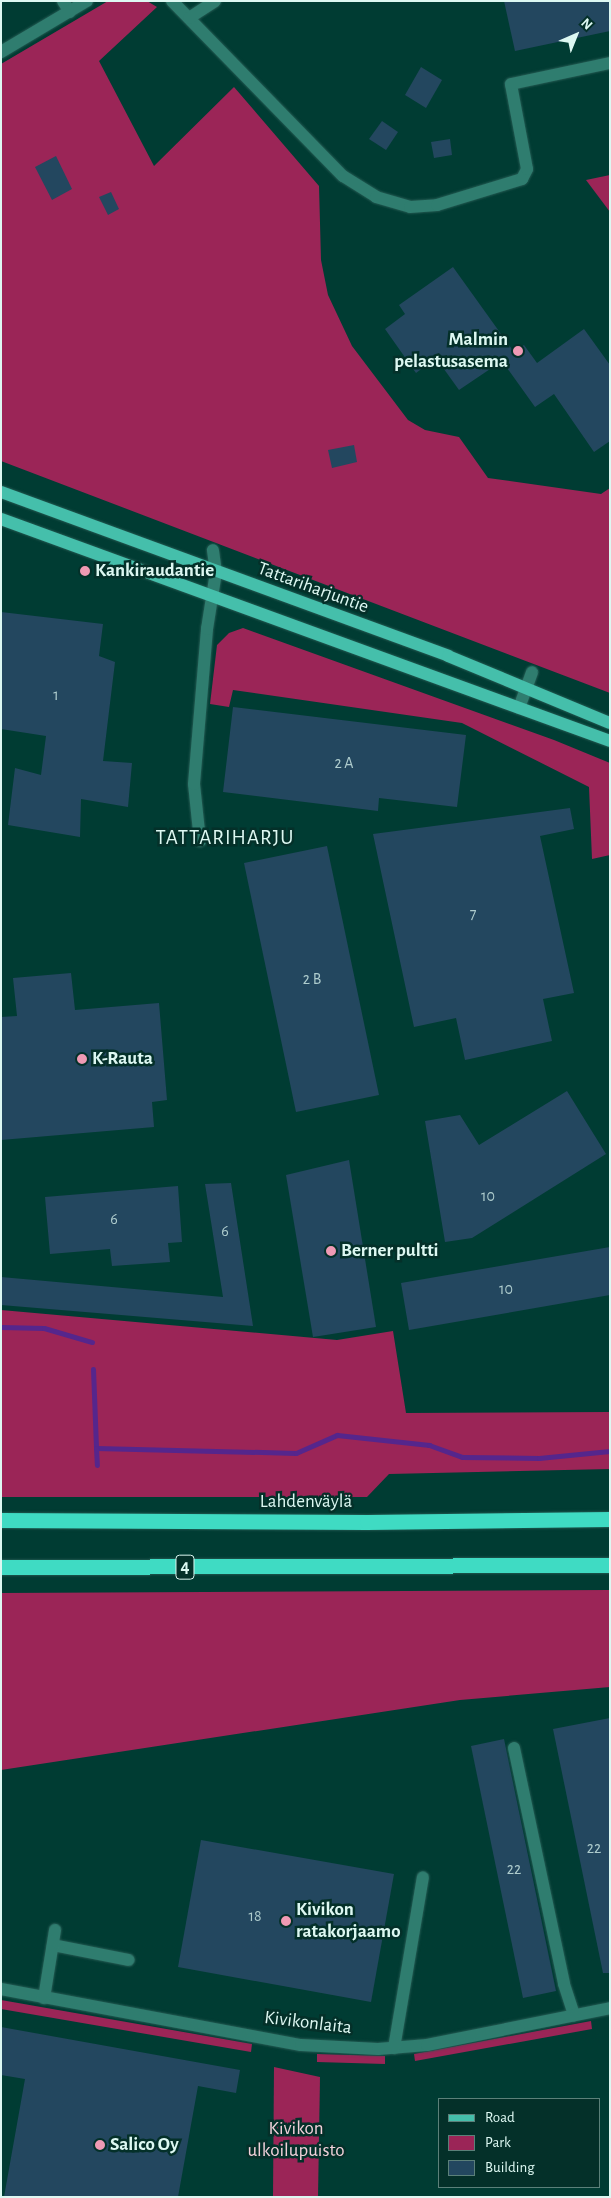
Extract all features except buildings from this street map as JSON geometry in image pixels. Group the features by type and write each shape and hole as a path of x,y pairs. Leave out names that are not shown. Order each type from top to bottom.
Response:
{"highway":[{"name":"Lahdenväylä","path":"1,1520 367,1522 610,1519"},
{"name":"4","path":"1,1567 368,1568 610,1565"}],"main road":[{"name":"Tattariharjuntie","path":"1,492 448,656 610,723"},
{"path":"1,519 610,741"}],"street":[{"path":"1,52 66,7 87,1"},
{"path":"172,1 343,176 376,197 410,207 437,205 522,179 527,169 510,84 610,62"},
{"path":"189,18 215,1"},
{"path":"200,841 194,784 212,595 216,572 213,550"},
{"path":"519,708 532,672"},
{"path":"514,1748 564,1984 574,2015"},
{"path":"394,2048 422,1877"},
{"path":"44,1998 55,1930"},
{"path":"53,1945 129,1960"},
{"name":"Kivikonlaita","path":"1,1989 301,2045 394,2048 427,2045 610,2008"}],"green space":[{"path":"108,1 147,1 157,7 99,61 154,166 234,87 319,186 321,260 328,295 352,346 408,420 425,430 459,437 488,478 601,494 610,488 610,693 1,461 1,64"},
{"path":"610,175 610,212 586,180"},
{"path":"243,628 554,740 610,763 610,855 592,859 589,787 462,723 233,690 229,707 210,704 217,645 229,633"},
{"path":"1,1310 337,1340 393,1331 406,1413 610,1412 610,1469 389,1474 367,1497 1,1497"},
{"path":"610,1590 610,1687 460,1700 1,1770 1,1593"},
{"path":"1,2000 252,2044 251,2052 1,2009"},
{"path":"591,2021 592,2029 415,2061 414,2054"},
{"path":"317,2054 385,2056 385,2064 317,2062"},
{"name":"Kivikon ulkoilupuisto","path":"274,2067 320,2077 318,2197 273,2197"}],"waterway":[{"path":"1,1327 44,1328 92,1342"},
{"path":"93,1369 96,1448 296,1453 337,1435 429,1445 462,1457 539,1458 610,1451"},
{"path":"96,1448 97,1465"}],"place":[{"name":"Malmin pelastusasema","path":"518,351"},
{"name":"Kankiraudantie","path":"85,571"},
{"name":"K-Rauta","path":"82,1059"},
{"name":"Berner pultti","path":"331,1251"},
{"name":"Kivikon ratakorjaamo","path":"286,1921"},
{"name":"Salico Oy","path":"100,2145"}],"district":[{"name":"TATTARIHARJU","path":"225,838"}]}
